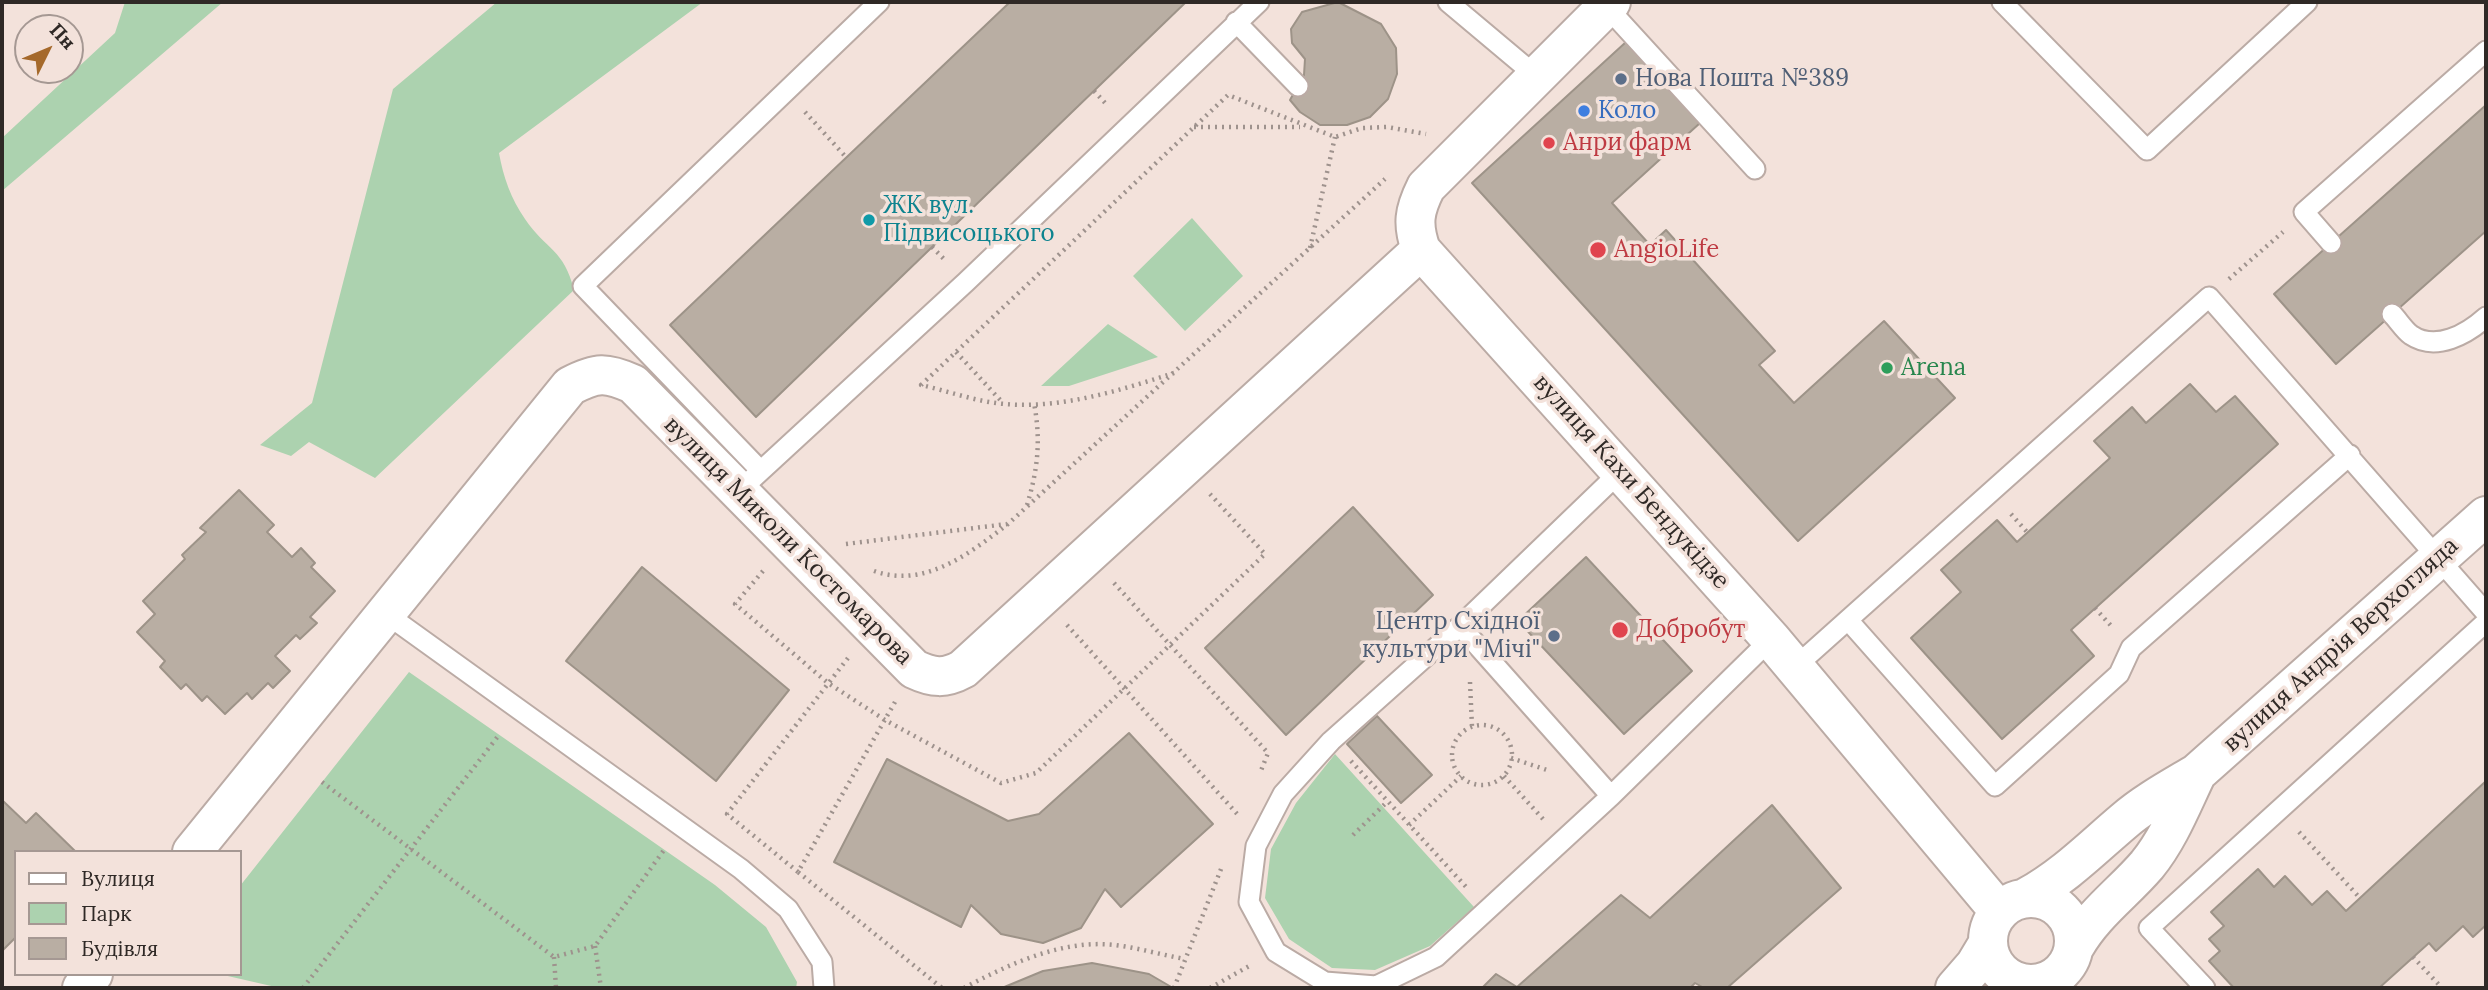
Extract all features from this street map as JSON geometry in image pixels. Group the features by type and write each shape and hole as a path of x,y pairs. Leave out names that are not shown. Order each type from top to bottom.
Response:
{"street":[{"path":"1421,250 1414,229 1415,210 1426,187 1535,75 1609,4"},
{"name":"вулиця Миколи Костомарова","path":"194,850 570,386 592,375 614,376 633,384 749,481 872,626 914,669 930,677 948,677 963,669 1421,250"},
{"name":"вулиця Кахи Бендукідзе","path":"1421,250 1783,653 2004,918"},
{"name":"вулиця Андрія Верхогляда","path":"1955,988 2004,918 2074,867 2125,820 2157,797 2197,774 2486,516"},
{"name":"вулиця Андрія Верхогляда","path":"2047,977 2090,922 2147,864 2173,824 2197,774"},
{"path":"2046,900 2062,911 2072,927 2047,977 2005,976 1999,970 2004,918 2046,900"}],"lane":[{"path":"879,2 583,286 749,481 966,282 1259,2"},
{"path":"1448,2 1535,75"},
{"path":"2002,2 2147,150 2307,2"},
{"path":"1609,4 1755,169"},
{"path":"1236,22 1298,86"},
{"path":"2331,243 2304,212 2486,51"},
{"path":"1621,471 1460,626 1331,741 1283,794 1256,846 1249,902 1276,951 1325,982 1376,986 1436,957 1611,796 1783,653 1848,620 2209,297 2486,613"},
{"path":"2392,314 2412,336 2443,343 2475,327 2486,317"},
{"path":"1848,620 1995,786 2119,674 2131,648 2350,455"},
{"path":"385,613 741,869 788,909 822,962 824,988"},
{"path":"2205,988 2149,928 2486,622"},
{"path":"1460,626 1611,796"}],"path":[{"path":"785,91 845,156"},
{"path":"1174,373 1117,392 1060,402 1005,404 920,385 1228,95 1304,127 1335,136 1362,128 1387,127 1431,135 1421,145"},
{"path":"1194,127 1304,127"},
{"path":"1309,250 1335,136"},
{"path":"865,567 884,574 915,575 961,560 1026,508 1391,174"},
{"path":"2209,297 2304,212"},
{"path":"956,352 1005,404"},
{"path":"1026,508 1037,472 1040,434 1034,403"},
{"path":"836,545 1008,524"},
{"path":"1088,554 1268,753 1259,775"},
{"path":"1042,597 1241,819 1246,808"},
{"path":"872,626 727,814 942,988"},
{"path":"798,872 914,669"},
{"path":"1482,725 1501,732 1511,748 1509,767 1504,776 1496,782 1477,785 1461,776 1452,758 1456,739 1472,727 1482,725"},
{"path":"303,988 499,735"},
{"path":"1331,741 1487,910"},
{"path":"1409,825 1461,776"},
{"path":"1504,776 1550,827"},
{"path":"322,782 554,957 556,988"},
{"path":"1353,835 1388,801"},
{"path":"2279,810 2360,898"},
{"path":"554,957 595,947 680,827"},
{"path":"1174,988 1226,857"},
{"path":"964,988 1000,969 1057,949 1113,945 1185,960"},
{"path":"595,947 601,988"},
{"path":"1210,988 1276,951"},
{"path":"2413,957 2442,988"}],"green space":[{"path":"125,2 223,2 2,191 2,138 60,84 84,84 84,62 115,33"},
{"path":"497,2 703,2 499,153 505,179 516,203 533,229 560,258 574,290 375,478 309,442 291,456 260,445 312,403 393,89"},
{"path":"1192,218 1243,276 1185,331 1133,276"},
{"path":"1108,324 1158,357 1069,386 1041,386"},
{"path":"409,672 715,885 766,927 797,982 796,988 280,988 228,976 242,976 242,883"},
{"path":"1335,754 1474,907 1430,946 1375,970 1332,968 1289,939 1265,898 1271,849 1296,803"}],"building":[{"name":"ЖК вул. Підвисоцького","path":"1010,2 1186,2 756,417 670,325"},
{"path":"1338,2 1381,24 1396,48 1397,74 1388,99 1370,117 1347,125 1320,125 1300,112 1290,100 1304,75 1305,59 1292,43 1291,29 1302,12"},
{"path":"1626,42 1700,123 1612,203 1650,245 1666,230 1775,351 1759,365 1794,403 1884,321 1955,398 1798,541 1472,183"},
{"path":"2486,105 2486,231 2336,364 2274,294"},
{"path":"2190,384 2216,412 2235,396 2278,444 2071,630 2094,656 2002,739 1911,638 1961,592 1941,570 1997,520 2017,542 2110,458 2094,441 2132,407 2146,423"},
{"path":"239,490 274,525 267,532 292,557 301,548 315,563 311,567 335,591 310,617 317,623 300,639 296,635 275,656 290,671 273,688 268,683 252,699 247,693 225,714 207,696 202,701 186,684 181,689 160,667 165,661 137,632 155,614 143,601 185,559 182,555 206,532 200,528"},
{"path":"1353,507 1433,595 1286,735 1205,648"},
{"path":"1586,557 1692,671 1624,734 1518,621"},
{"path":"642,567 789,690 716,781 566,661"},
{"path":"1377,716 1432,775 1401,803 1347,744"},
{"path":"1129,733 1213,824 1121,907 1105,889 1081,928 1043,943 1001,934 971,905 961,927 834,862 887,759 1008,821 1039,814"},
{"path":"2486,781 2486,925 2473,937 2463,926 2436,951 2429,943 2379,988 2234,988 2209,961 2220,951 2209,939 2224,926 2211,912 2258,869 2274,887 2285,876 2312,905 2327,891 2346,911"},
{"path":"2,800 26,823 36,813 74,850 14,850 14,939 2,951"},
{"path":"1772,805 1841,888 1727,988 1704,988 1695,983 1690,988 1482,988 1496,974 1517,987 1621,895 1650,918"},
{"path":"1092,963 1149,974 1173,988 1002,988 1043,971"}],"place":[{"name":"Нова Пошта №389","path":"1621,79"},
{"name":"Коло","path":"1584,111"},
{"name":"Анри фарм","path":"1549,143"},
{"name":"ЖК вул. Підвисоцького","path":"869,220"},
{"name":"AngioLife","path":"1598,250"},
{"name":"Arena","path":"1887,368"},
{"name":"Добробут","path":"1620,630"},
{"name":"Центр Східної культури \"Мічі\"","path":"1554,636"}]}
